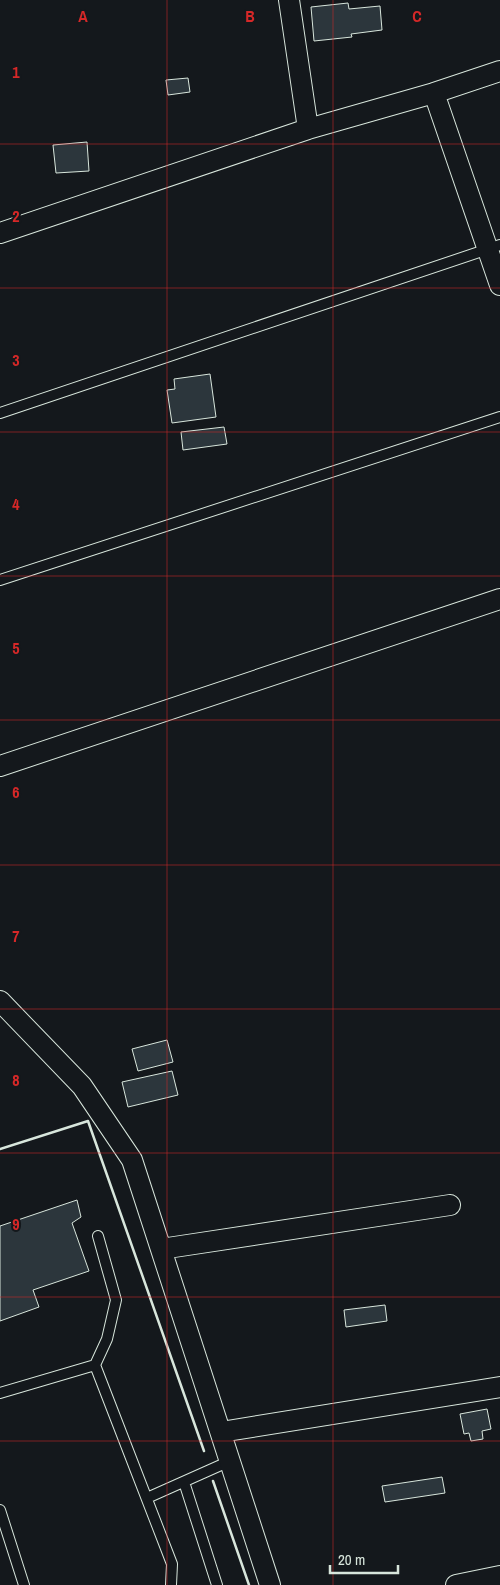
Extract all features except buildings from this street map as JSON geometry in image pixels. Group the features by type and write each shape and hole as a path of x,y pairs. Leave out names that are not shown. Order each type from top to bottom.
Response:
{"street":[{"path":"289,0 308,129"},
{"path":"0,233 308,129 434,93 500,71"},
{"path":"434,93 494,247 500,285"},
{"path":"0,766 500,600"},
{"path":"0,1001 82,1086 132,1160 270,1585"},
{"path":"161,1249 450,1205"},
{"path":"220,1432 500,1387"},
{"path":"456,1585 500,1576"}],"lane":[{"path":"0,413 494,247"},
{"path":"0,580 500,417"},
{"path":"98,1236 116,1300 107,1339 96,1365 172,1564 171,1585"},
{"path":"0,1393 96,1365"},
{"path":"147,1498 230,1462"},
{"path":"184,1482 218,1585"},
{"path":"0,1510 24,1585"}],"wall":[{"path":"0,1149 88,1121 204,1451"},
{"path":"213,1481 249,1585"}]}
